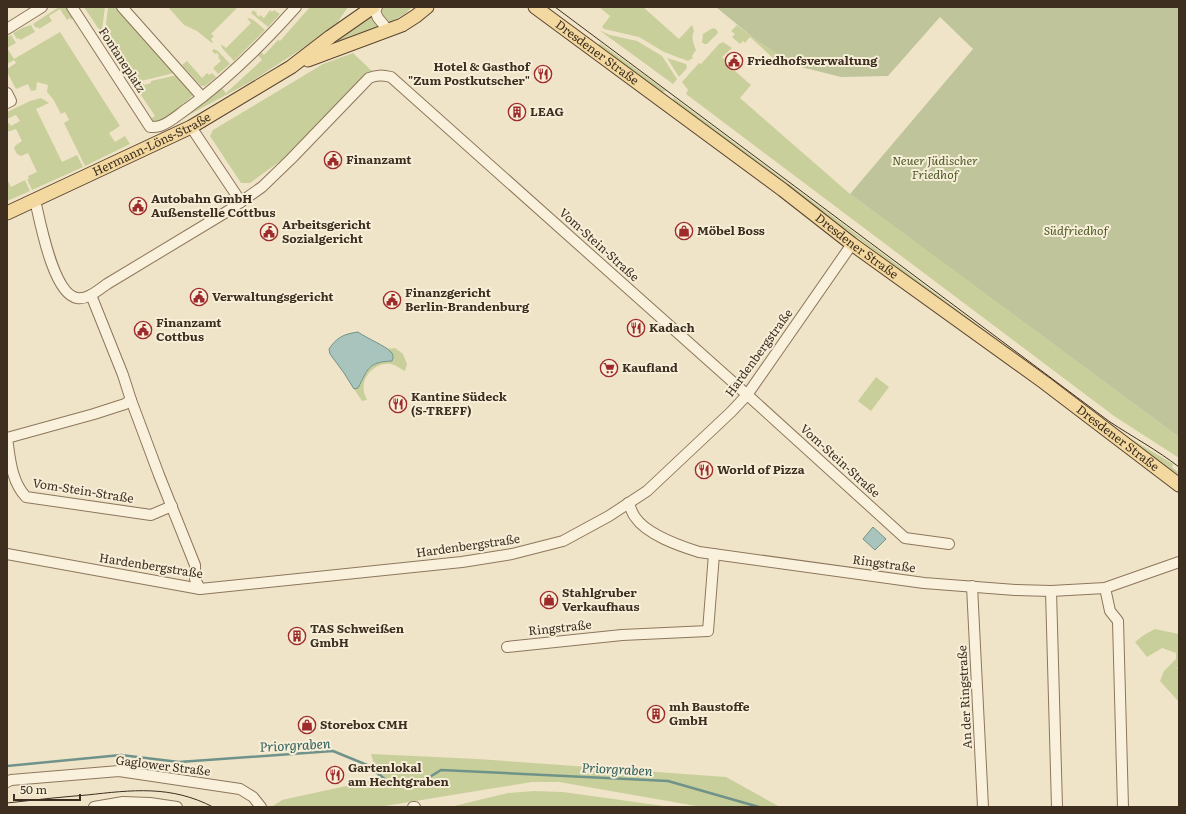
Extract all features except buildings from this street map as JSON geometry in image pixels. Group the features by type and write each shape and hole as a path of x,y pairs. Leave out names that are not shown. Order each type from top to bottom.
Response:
{"main road":[{"name":"Hermann-Löns-Straße","path":"7,213 192,127 291,67 373,7"},
{"name":"Hermann-Löns-Straße","path":"291,67 402,25 427,7"},
{"name":"Dresdener Straße","path":"535,7 764,176 852,244 1036,377 1179,485"}],"street":[{"path":"7,29 27,11 42,7"},
{"name":"Fontaneplatz","path":"72,7 150,127"},
{"path":"122,7 202,97"},
{"name":"Hermann-Löns-Straße","path":"150,127 159,126 170,121 202,97 242,63 272,34 296,7"},
{"path":"377,7 375,11 378,18 388,30"},
{"name":"Vom-Stein-Straße","path":"90,295 228,211 262,187 364,83 376,75 383,75 391,78 747,394 906,538 949,544"},
{"path":"7,93 11,101 7,103"},
{"path":"192,127 241,202"},
{"path":"35,200 52,265 60,284 69,295 76,298 84,298 90,295 123,375 131,400 195,565 196,579 200,589"},
{"name":"Hardenbergstraße","path":"7,554 200,589 462,562 512,554 563,541 647,491 731,412 747,394 852,244"},
{"name":"Vom-Stein-Straße","path":"131,400 125,404 94,414 7,438 12,470 21,492 26,497 151,515 172,506"},
{"name":"Ringstraße","path":"624,506 632,509 634,516 644,526 666,540 699,552 924,583 1015,590 1051,591 1105,588 1179,562"},
{"name":"Ringstraße","path":"507,647 622,634 708,631 714,554"},
{"name":"An der Ringstraße","path":"972,586 983,807"},
{"path":"1105,588 1110,611 1118,621 1123,807"},
{"path":"1051,591 1057,807"},
{"name":"Gaglower Straße","path":"7,782 11,780 119,772 240,789 253,797 261,807"},
{"path":"94,807 123,802 150,802 177,807"}],"green space":[{"path":"59,7 66,7 73,18 71,20 70,18 67,20 60,9 49,16 52,21 39,29 38,27 36,28 33,24"},
{"path":"84,7 105,7 102,30 100,31"},
{"path":"108,7 115,7 174,73 133,83 102,34 105,32"},
{"path":"168,7 238,7 211,34 214,36 211,39 213,42 212,43 197,31 184,25"},
{"path":"310,7 348,7 337,23 303,48 252,81 174,123 197,108 221,87 226,93 262,60 257,54 260,51 264,55 278,40 280,41"},
{"path":"383,7 412,7 405,14 388,23 382,13"},
{"path":"599,7 643,7 679,39 692,25 694,31 693,40 696,50 692,56 693,58 688,61 664,52 639,37 604,29 602,27 610,16"},
{"name":"Südfriedhof","path":"716,7 1179,7 1179,437 850,194 973,49 940,17 888,76 841,77 797,66 756,40"},
{"path":"253,10 259,17 260,15 264,18 270,10 272,12 274,10 280,14 268,27 251,13"},
{"path":"371,16 379,27 338,43 336,41"},
{"path":"247,18 250,18 265,30 234,61 222,48 221,44 226,48 251,23"},
{"path":"31,25 35,32 20,40 19,38 17,39 13,33"},
{"path":"737,25 756,40 790,61 784,68 750,37 745,43 743,41 740,44 732,37 735,34 731,31"},
{"path":"714,28 718,33 707,44 704,44 702,42 703,34"},
{"path":"599,30 610,35 637,41 662,56 677,79 673,84"},
{"path":"60,32 120,126 109,133 115,142 125,136 130,144 85,166 64,123 69,120 65,112 61,114 53,99 47,92 48,85 37,82 36,90 31,91 28,84 16,89 7,72 7,69 16,63 14,60 7,64 7,48 14,59"},
{"path":"11,35 16,43 7,48 7,37"},
{"path":"723,42 732,48 722,57 727,62 726,65 733,71 744,60 735,71 751,85 740,98 850,194 1179,437 1179,458 1114,416 686,94 688,90 682,82 699,63 701,64 719,44"},
{"path":"600,43 666,91 662,92 598,46"},
{"path":"214,49 218,51 230,64 218,74 213,68 221,61 217,53 215,54 212,51"},
{"path":"353,53 373,72 360,79 345,97 286,157 250,183 241,183 210,136 213,130 323,64"},
{"path":"667,58 686,64 687,68 679,77"},
{"path":"187,61 202,78 207,73 209,75 212,73 216,77 205,86 201,86 182,65"},
{"path":"177,75 193,92 193,95 169,116 152,122 149,120 155,116 135,86 143,83 144,85 151,83 151,81"},
{"path":"673,97 1109,423 1133,440 1173,464 1172,467 1179,473 1179,475 1162,465 674,101"},
{"path":"41,98 49,103 36,109 62,162 77,155 83,167 32,190 27,179 29,179 28,176 37,172 28,153 21,156 17,154 14,148 22,141 16,129 7,132 7,124 9,123 11,126 20,121 16,115 7,119 7,112 30,101"},
{"path":"7,179 11,187 25,180 30,191 7,201"},
{"path":"395,348 403,354 407,364 405,371 391,364 380,365 375,368 367,375 365,380 364,392 367,400 362,401 354,389 358,388 367,371 374,365 392,361 391,352 386,349"},
{"path":"876,377 889,387 871,411 858,401"},
{"path":"1155,629 1179,634 1179,665 1177,668 1179,671 1179,702 1160,681 1164,671 1176,659 1176,653 1162,648 1147,657 1135,642"},
{"path":"371,754 478,759 726,777 780,807 702,807 559,782 532,782 379,807 273,806 282,800 378,779"},
{"path":"534,791 563,792 671,807 450,807 508,793"}],"water":[{"path":"358,332 388,350 393,356 392,361 373,365 367,371 358,388 354,389 330,354 329,349 341,337"},
{"path":"873,527 886,539 875,550 863,539"}],"waterway":[{"name":"Priorgraben","path":"7,766 121,755 179,762 333,751 367,765 395,787 420,783 441,770 668,781 759,807"}],"tram line":[{"path":"555,7 1110,422 1154,449 1179,467"},
{"path":"7,803 120,792 151,791 182,795 213,807"}],"place":[{"name":"Friedhofsverwaltung","path":"734,61"},
{"name":"Hotel & Gasthof \"Zum Postkutscher\"","path":"543,74"},
{"name":"LEAG","path":"517,112"},
{"name":"Finanzamt","path":"333,160"},
{"name":"Autobahn GmbH Außenstelle Cottbus","path":"138,206"},
{"name":"Möbel Boss","path":"684,231"},
{"name":"Arbeitsgericht Sozialgericht","path":"269,232"},
{"name":"Verwaltungsgericht","path":"199,297"},
{"name":"Finanzgericht Berlin-Brandenburg","path":"392,300"},
{"name":"Kadach","path":"636,328"},
{"name":"Finanzamt Cottbus","path":"143,330"},
{"name":"Kaufland","path":"609,368"},
{"name":"Kantine Südeck (S-TREFF)","path":"398,404"},
{"name":"World of Pizza","path":"704,470"},
{"name":"Stahlgruber Verkaufhaus","path":"549,600"},
{"name":"TAS Schweißen GmbH","path":"297,636"},
{"name":"mh Baustoffe GmbH","path":"656,714"},
{"name":"Storebox CMH","path":"307,725"},
{"name":"Gartenlokal am Hechtgraben","path":"335,775"}],"park label":[{"name":"Neuer Jüdischer Friedhof","path":"935,168"}]}
